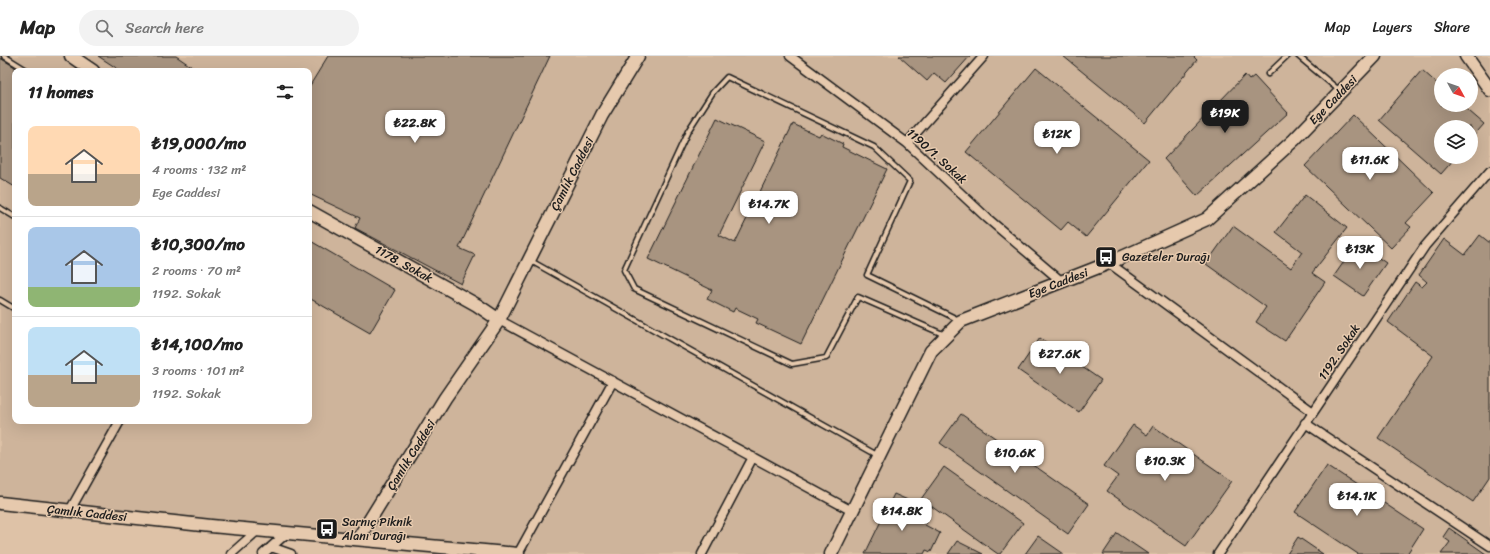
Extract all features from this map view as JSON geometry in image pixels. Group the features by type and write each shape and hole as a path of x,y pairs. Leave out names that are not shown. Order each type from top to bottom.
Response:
{"street":[{"path":"71,56 89,68"},
{"name":"Çamlık Caddesi","path":"0,503 69,512 358,540 445,398 499,320 602,114 638,56"},
{"name":"1190/1. Sokak","path":"790,56 907,143 987,218 1062,281"},
{"path":"907,143 984,56"},
{"name":"Ege Caddesi","path":"831,554 931,351 961,321 1109,263 1207,219 1294,140 1374,56"},
{"path":"1466,56 1490,90"},
{"name":"1192. Sokak","path":"1218,554 1425,246 1490,171"},
{"name":"1178. Sokak","path":"312,213 477,305 499,320"},
{"path":"1109,263 1313,412"},
{"path":"499,320 852,511"},
{"path":"358,540 518,554 612,382"},
{"path":"1306,423 1490,546"},
{"path":"69,512 118,424"},
{"path":"702,554 753,457"},
{"path":"231,554 258,530"},
{"path":"263,554 287,533"},
{"path":"271,547 291,554"}],"lane":[{"path":"4,56 23,68"},
{"path":"1268,74 1287,56"},
{"path":"1298,56 1340,92"},
{"path":"947,336 858,297 826,358 792,364 634,289 624,270 688,131 713,92 727,77 874,147 910,181 867,275 961,321"},
{"path":"0,208 12,215"},
{"path":"529,260 880,456"},
{"path":"0,300 12,307"}],"shaded area":[{"path":"0,56 1490,56 1490,554 426,554 0,497"}],"building":[{"path":"98,56 176,56 194,68 116,68"},
{"path":"328,56 550,56 459,248 475,255 461,284 355,228 360,218 312,195 312,82"},
{"path":"899,56 970,56 946,83 934,73 927,81"},
{"path":"1063,56 1193,56 1197,60 1145,123"},
{"path":"0,58 15,68 12,68 12,185 0,178"},
{"path":"1036,68 1149,160 1086,237 1068,222 1061,230 966,152"},
{"path":"1422,70 1434,81 1434,112 1470,112 1484,124 1478,131 1478,120 1434,120 1434,164 1450,164 1441,174 1379,120"},
{"path":"1245,75 1249,80 1254,76 1288,113 1197,196 1164,159"},
{"path":"1353,115 1434,193 1406,223 1411,227 1391,248 1305,166"},
{"path":"717,118 765,141 719,235 735,243 793,124 819,136 821,133 843,144 842,147 887,169 801,344 756,323 758,319 735,308 733,312 707,299 712,290 648,259"},
{"path":"1305,195 1347,228 1312,273 1325,282 1285,341 1256,322 1266,307 1206,264 1233,226 1291,268 1302,252 1276,232"},
{"path":"1480,235 1490,243 1490,477 1473,502 1378,438 1433,356 1388,322 1415,282 1422,287 1427,282 1419,275 1444,239 1465,255"},
{"path":"312,242 395,290 370,333 312,300"},
{"path":"1357,243 1386,263 1363,296 1334,276"},
{"path":"1040,338 1101,380 1079,412 1018,370"},
{"path":"961,414 1089,504 1068,534 940,443"},
{"path":"1133,425 1147,435 1153,426 1232,481 1186,546 1107,491 1118,476 1104,466"},
{"path":"1327,465 1423,529 1407,554 1358,554 1295,512"},
{"path":"944,467 1023,523 1000,554 921,499"},
{"path":"894,494 910,501 905,511 927,522 925,525 940,533 931,552 926,550 924,554 865,554"},
{"path":"1449,528 1486,554 1441,554 1450,542 1443,537"},
{"path":"1117,533 1148,554 1103,554"},
{"path":"1038,536 1064,554 1025,554"},
{"path":"1298,537 1323,554 1287,554"},
{"path":"957,541 983,554 948,554"}],"place":[{"name":"Gazeteler Durağı","path":"1106,257"},
{"name":"Sarnıç Piknik Alanı Durağı","path":"327,529"}]}
